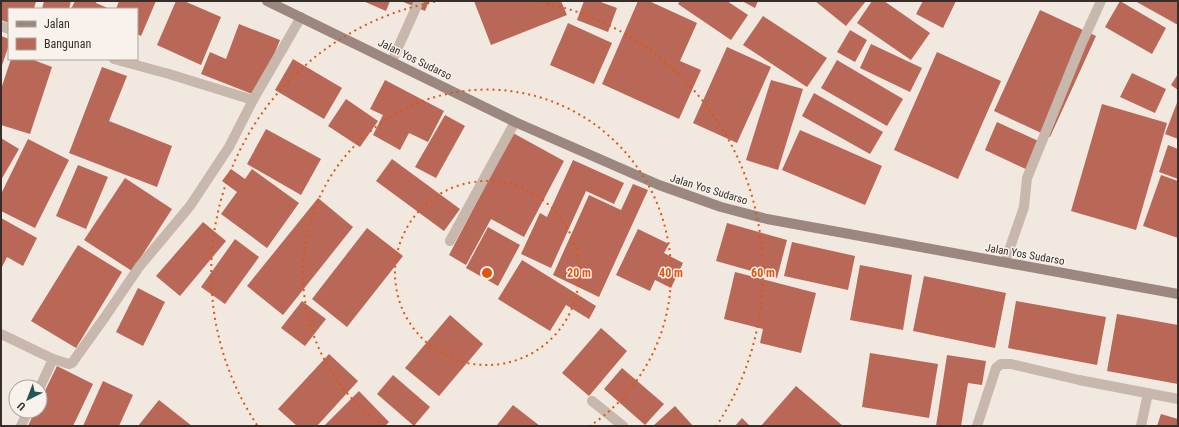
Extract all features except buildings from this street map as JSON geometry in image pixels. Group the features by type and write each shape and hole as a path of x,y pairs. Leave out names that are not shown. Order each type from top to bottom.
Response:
{"street":[{"name":"Jalan Yos Sudarso","path":"267,1 515,122 659,186 721,207 767,219 1178,294"},
{"path":"392,61 419,1"},
{"path":"1005,262 1024,207 1027,178 1045,130 1101,1"},
{"path":"1,334 53,359 69,364 72,363 139,267 190,206 229,147 252,100 301,17"},
{"path":"118,60 170,74 252,100"},
{"path":"450,241 515,122"},
{"path":"44,379 53,359"},
{"path":"977,426 996,368 1001,364 1011,364 1079,380 1178,399"},
{"path":"1141,426 1148,393"},
{"path":"592,401 623,426"}]}
